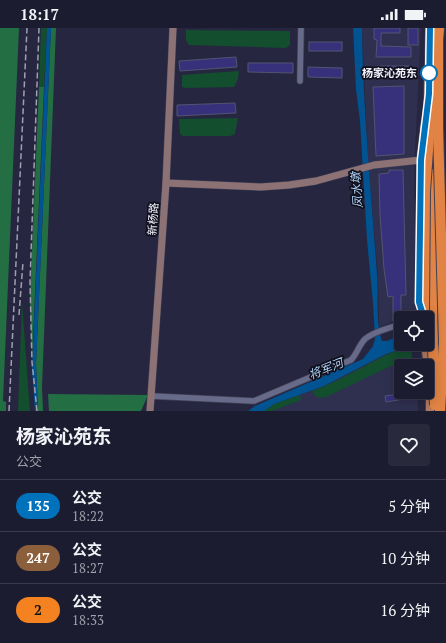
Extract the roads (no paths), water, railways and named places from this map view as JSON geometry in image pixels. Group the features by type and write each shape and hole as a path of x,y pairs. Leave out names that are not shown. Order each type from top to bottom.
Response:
{"highway":[{"path":"423,311 425,191 428,138 439,28"},
{"path":"438,40 438,128 444,341 440,411"},
{"path":"434,128 430,189 433,347 436,411"}],"main road":[{"path":"422,311 419,302 421,160 429,94 430,28"},
{"path":"432,359 436,321 434,28"},
{"path":"430,399 430,411"}],"street":[{"name":"新杨路","path":"150,411 166,183 173,28"},
{"path":"300,81 301,28"},
{"path":"166,183 262,187 289,185 316,181 391,162 421,160"},
{"path":"151,396 254,401 351,360 357,354 360,345 370,336 394,327"},
{"path":"434,383 446,385"}],"water":[{"path":"47,28 51,28 36,364 38,411 35,411 32,369"},
{"path":"353,28 362,28 366,120 378,282 378,317 382,341 387,341 394,338 395,351 386,354 324,386 274,404 264,411 248,411 255,406 363,359 373,346 375,339 373,303 367,240 360,121 356,89"}],"railway":[{"path":"9,411 27,28"},
{"path":"37,411 32,362 30,282 39,28"},
{"path":"19,315 23,262"}],"place":[{"name":"杨家沁苑东","path":"429,73"}],"water label":[{"name":"凤水墩","path":"357,190"},
{"name":"将军河","path":"326,369"}]}
